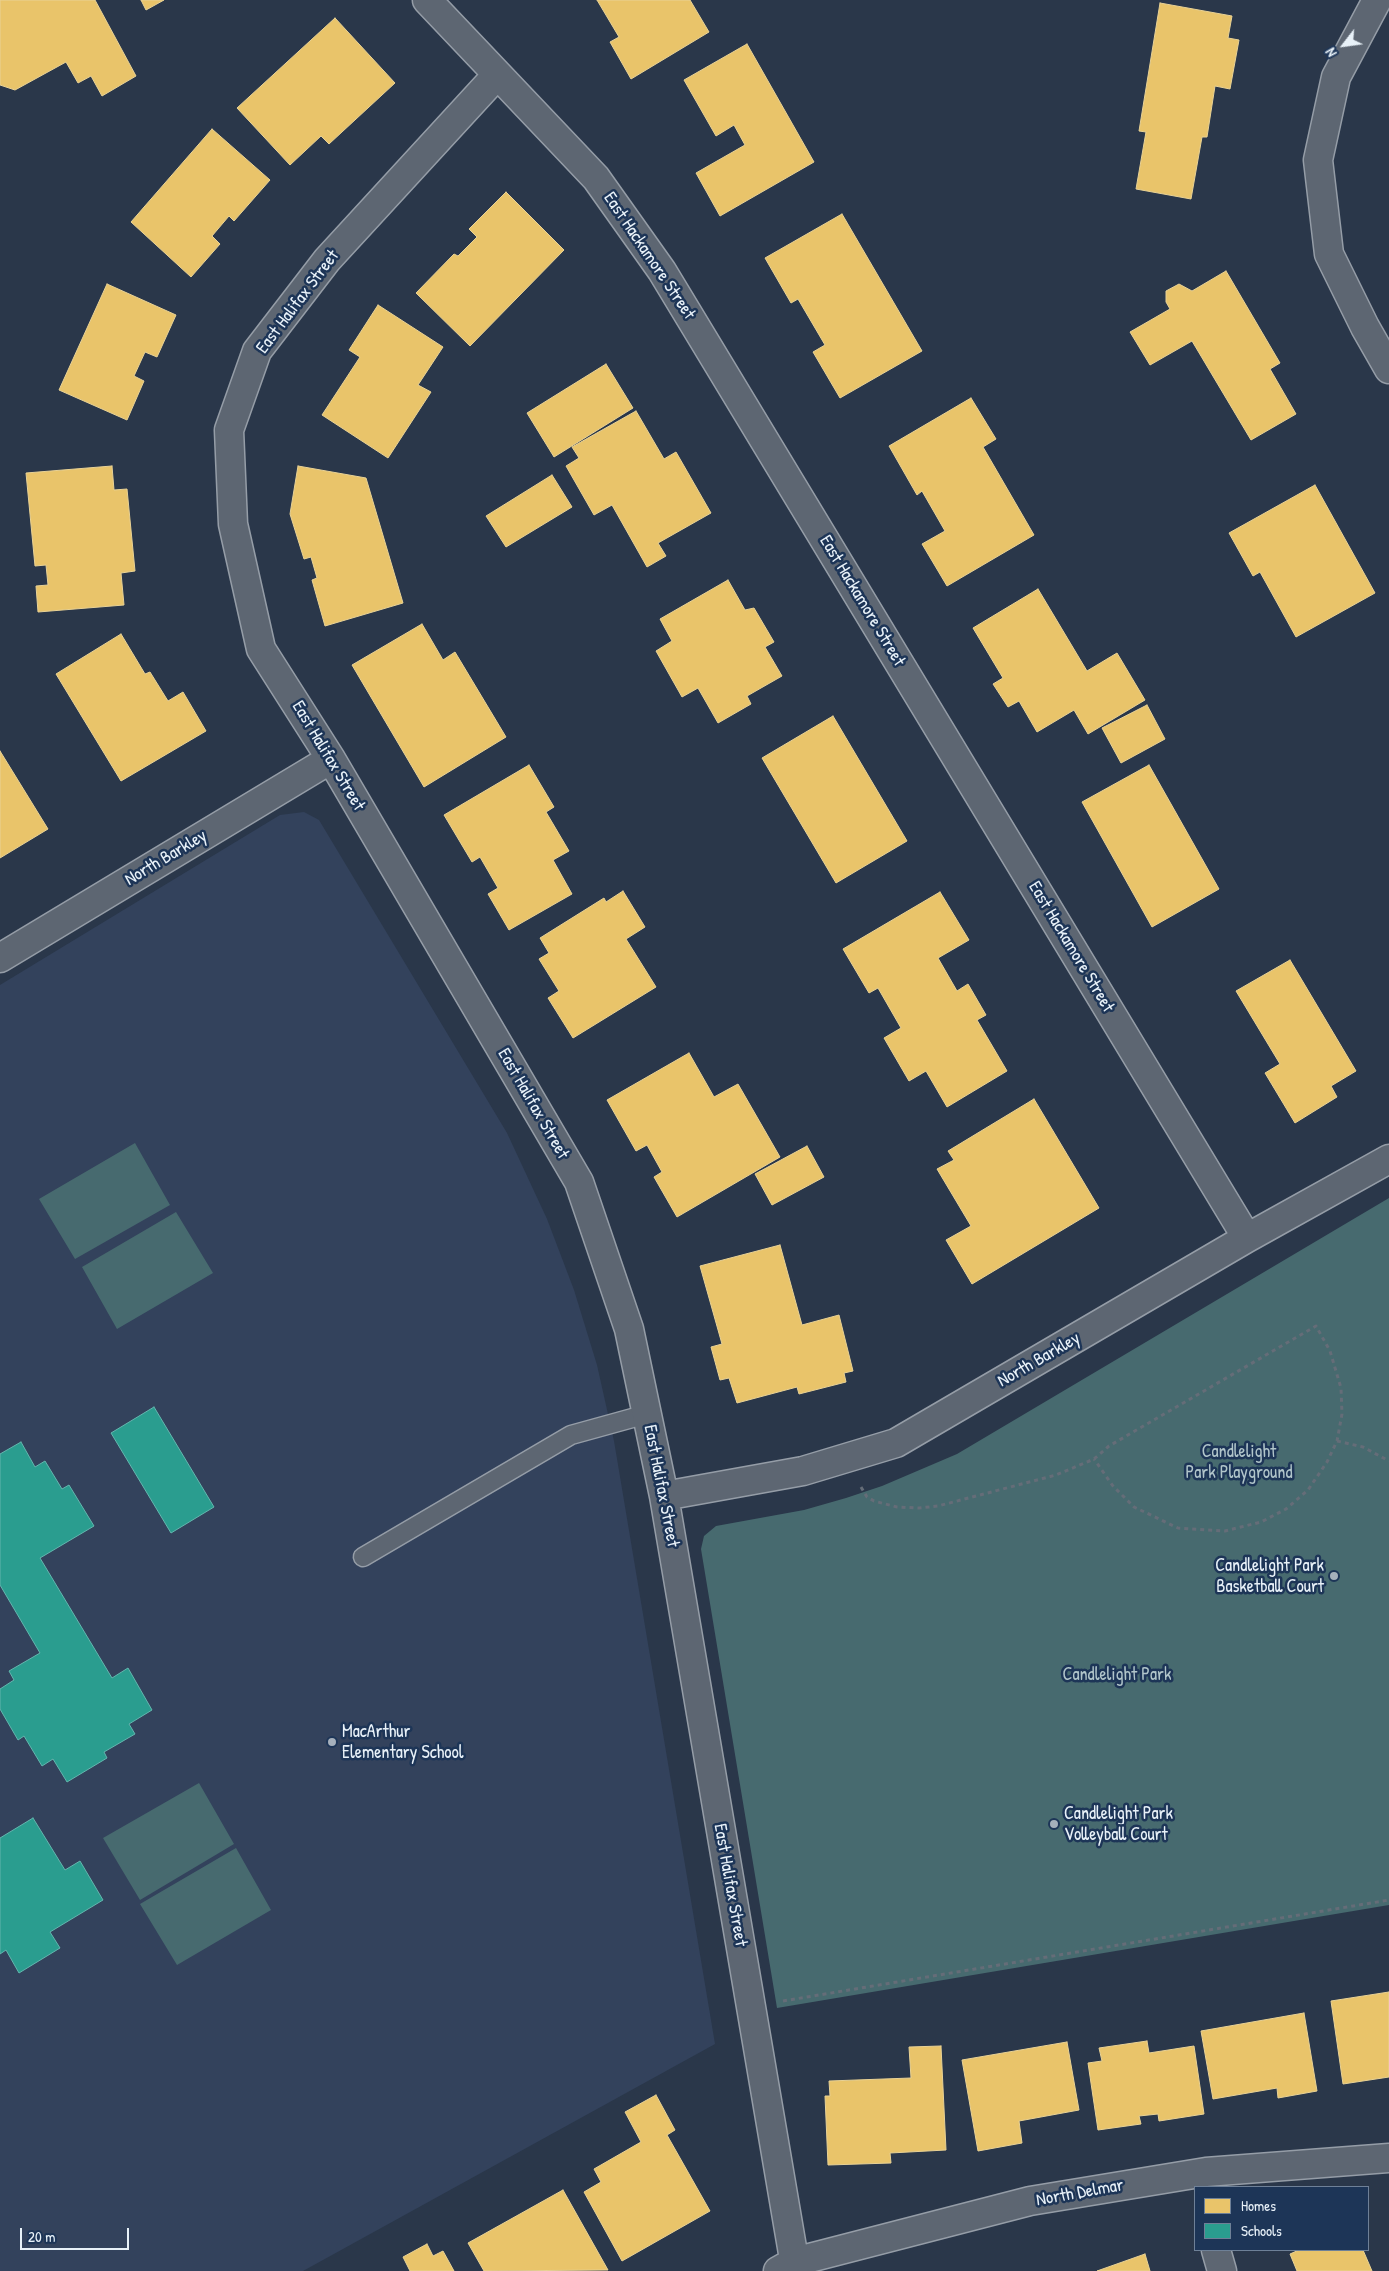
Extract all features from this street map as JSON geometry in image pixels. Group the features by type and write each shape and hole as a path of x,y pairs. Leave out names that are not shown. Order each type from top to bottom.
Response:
{"street":[{"name":"East Hackamore Street","path":"427,0 596,178 662,271 1247,1238"},
{"path":"1376,0 1336,77 1318,160 1329,254 1365,327 1389,369"},
{"name":"East Halifax Street","path":"497,75 327,260 258,350 229,430 233,524 261,649 331,759 579,1182 629,1328 664,1496 790,2268"},
{"name":"North Barkley","path":"0,958 331,759"},
{"name":"North Barkley","path":"664,1496 803,1471 896,1443 1247,1238 1389,1158"},
{"name":"North Delmar","path":"790,2268 1030,2201 1389,2158"},
{"path":"1216,2251 1222,2271"}],"lane":[{"path":"363,1557 571,1435 647,1414"}],"path":[{"path":"861,1486 867,1497 886,1505 909,1508 938,1506 1056,1475 1094,1460 1109,1446 1316,1326 1335,1363 1341,1388 1342,1414 1337,1441 1319,1475 1308,1490 1286,1509 1261,1522 1225,1530 1178,1528 1148,1516 1134,1507 1123,1497 1094,1460"},
{"path":"1337,1441 1363,1447 1389,1461"},
{"path":"780,2002 1389,1900"}],"shaded area":[{"name":"MacArthur Elementary School","path":"304,812 319,820 507,1133 547,1219 574,1290 597,1365 614,1441 715,2044 303,2271 0,2271 0,985 280,815"}],"green space":[{"path":"135,1143 170,1205 75,1259 39,1199"},
{"name":"Candlelight Park","path":"1389,1198 1389,1905 777,2008 701,1549 704,1536 716,1526 804,1510 846,1498 882,1486 957,1454"},
{"path":"176,1212 213,1273 117,1329 82,1267"},
{"path":"199,1783 234,1844 140,1900 103,1838"},
{"path":"236,1848 271,1910 177,1965 140,1904"}],"building: Homes":[{"path":"0,0 95,0 136,76 102,96 91,76 78,83 66,62 15,90 0,85"},
{"path":"141,0 164,0 146,10"},
{"path":"597,0 690,0 709,32 631,79 610,42 619,37"},
{"path":"1160,3 1232,16 1228,38 1239,40 1230,89 1215,86 1207,137 1202,137 1191,199 1136,189 1146,132 1139,131"},
{"path":"335,18 395,83 329,144 321,136 290,165 237,108"},
{"path":"747,44 814,162 720,216 696,173 745,145 734,125 716,136 684,80"},
{"path":"212,129 270,180 234,221 229,216 212,236 220,244 191,277 131,222"},
{"path":"506,192 564,250 470,346 416,293 454,254 458,256 477,237 469,229"},
{"path":"842,214 922,351 840,398 813,352 825,345 798,299 791,303 765,258"},
{"path":"1226,271 1280,363 1270,369 1296,414 1251,440 1192,341 1150,365 1130,332 1170,309 1166,302 1166,291 1179,284 1192,291"},
{"path":"107,284 176,315 157,357 145,352 134,376 144,381 127,420 59,390"},
{"path":"378,305 443,347 418,385 431,392 388,458 322,415 360,357 349,350"},
{"path":"606,364 633,408 554,457 527,413"},
{"path":"971,398 996,439 983,447 1034,535 947,586 922,544 945,531 922,491 917,495 889,446"},
{"path":"636,411 664,459 676,452 711,513 658,543 666,556 647,567 612,505 594,515 566,466 579,458 572,447"},
{"path":"112,466 114,490 127,489 135,571 121,573 124,605 38,612 36,586 48,585 46,565 35,566 26,473"},
{"path":"298,466 366,478 403,603 325,626 312,580 317,578 311,557 304,559 290,514"},
{"path":"552,475 572,507 506,547 486,516"},
{"path":"1315,485 1375,593 1296,637 1260,572 1253,576 1229,533"},
{"path":"728,580 745,610 754,608 774,642 765,647 782,676 747,696 751,704 718,723 698,688 682,697 656,651 672,641 660,619"},
{"path":"1038,589 1087,671 1117,653 1145,700 1088,734 1074,710 1037,732 1019,701 1008,707 993,684 1003,678 973,628"},
{"path":"422,624 443,660 455,652 506,737 424,787 352,665"},
{"path":"121,634 145,674 150,672 168,701 183,692 206,731 121,781 56,674"},
{"path":"1147,705 1165,739 1121,763 1102,728"},
{"path":"833,716 907,841 836,883 762,758"},
{"path":"0,751 48,829 0,858"},
{"path":"529,765 554,807 546,812 569,851 553,860 572,894 509,930 488,894 498,888 480,857 472,862 444,815"},
{"path":"1149,765 1219,889 1152,927 1082,802"},
{"path":"623,891 645,927 626,939 656,987 573,1038 548,998 559,991 539,959 549,953 540,938 604,898 606,902"},
{"path":"940,892 969,940 938,958 957,991 968,984 986,1015 977,1020 1007,1071 947,1107 926,1071 909,1081 884,1038 901,1028 878,988 869,993 843,949"},
{"path":"1290,960 1356,1071 1331,1086 1337,1097 1295,1123 1265,1073 1280,1064 1236,991"},
{"path":"689,1053 714,1097 738,1084 780,1157 677,1217 654,1177 662,1172 647,1145 636,1151 607,1100"},
{"path":"1034,1099 1099,1208 972,1284 946,1240 971,1226 937,1169 954,1160 948,1151"},
{"path":"807,1146 824,1177 772,1205 755,1174"},
{"path":"780,1245 802,1325 839,1315 853,1371 844,1373 846,1382 799,1394 797,1387 737,1403 729,1378 720,1380 711,1347 722,1344 700,1266"},
{"path":"1389,1992 1389,2077 1343,2084 1331,2001"},
{"path":"1304,2013 1317,2091 1278,2098 1277,2088 1213,2099 1201,2031"},
{"path":"1147,2041 1149,2053 1194,2046 1204,2114 1159,2121 1158,2114 1139,2116 1141,2124 1098,2130 1088,2063 1102,2061 1099,2048"},
{"path":"1067,2042 1079,2110 1019,2121 1022,2143 978,2151 962,2060"},
{"path":"941,2046 946,2150 890,2153 891,2163 828,2165 825,2096 830,2096 829,2081 911,2078 909,2047"},
{"path":"656,2095 675,2130 667,2135 710,2211 622,2261 584,2192 601,2182 594,2169 641,2142 625,2112"},
{"path":"563,2190 608,2270 484,2271 468,2243"},
{"path":"427,2244 433,2256 443,2251 454,2271 410,2271 403,2257"},
{"path":"1297,2251 1363,2251 1372,2271 1297,2271 1290,2254"},
{"path":"1145,2254 1150,2271 1097,2271"}],"building: Schools":[{"path":"154,1407 214,1507 171,1533 111,1433"},
{"path":"21,1442 35,1467 45,1461 62,1489 69,1485 94,1526 40,1558 112,1678 128,1668 152,1710 129,1724 135,1734 104,1752 107,1758 67,1782 53,1759 42,1766 24,1736 18,1740 0,1709 0,1689 14,1680 9,1671 40,1653 0,1585 0,1454"},
{"path":"33,1818 65,1870 80,1861 103,1900 50,1932 60,1948 19,1973 6,1950 0,1954 0,1838"}],"place":[{"name":"Candlelight Park Basketball Court","path":"1334,1576"},
{"name":"MacArthur Elementary School","path":"332,1742"},
{"name":"Candlelight Park Volleyball Court","path":"1054,1824"}],"park label":[{"name":"Candlelight Park Playground","path":"1239,1462"}]}
